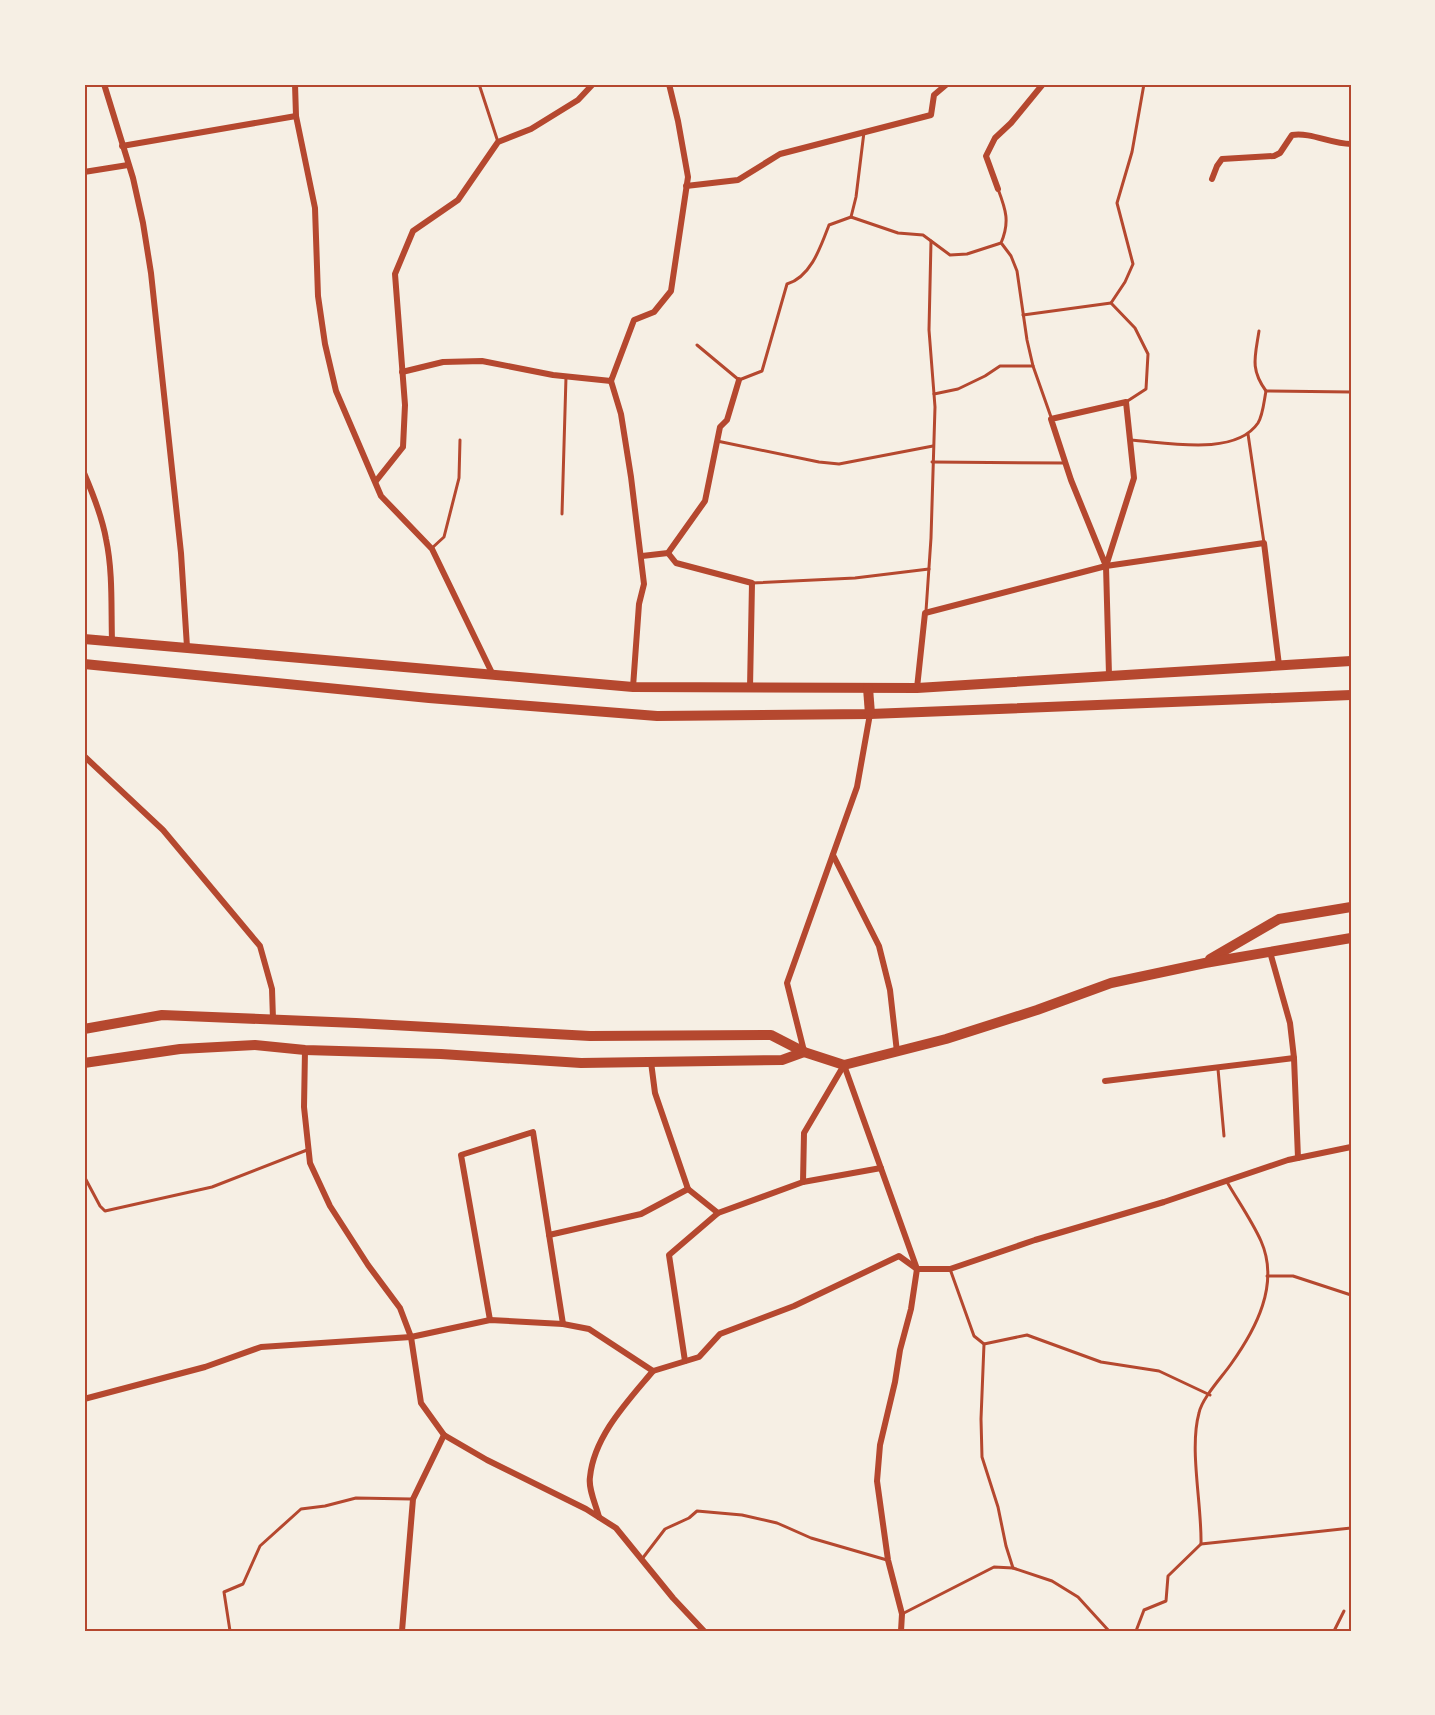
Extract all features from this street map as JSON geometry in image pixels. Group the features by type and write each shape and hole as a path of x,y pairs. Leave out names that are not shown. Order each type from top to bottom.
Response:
{"main road":[{"path":"84,639 633,687 917,688 1351,661"},
{"path":"84,664 429,698 657,716 870,714 1351,695"},
{"path":"868,688 870,714"},
{"path":"1205,963 1279,919 1351,907"},
{"path":"84,1029 162,1015 590,1036 771,1035 804,1052 844,1065 946,1039 1111,983 1205,963 1351,938"},
{"path":"84,1063 180,1049 255,1045 305,1050 441,1054 581,1063 782,1060 804,1052"}],"street":[{"path":"105,84 143,222 151,273 181,553 188,647"},
{"path":"295,84 296,116 315,208 318,296 325,344 336,391 381,495 432,549 493,675"},
{"path":"376,481 403,447 405,405 395,274 413,231 458,200 498,142 531,129 578,100 593,84"},
{"path":"633,687 639,604 644,584 642,556 621,414 611,381 634,320 654,312 671,291 688,177 669,84"},
{"path":"686,186 738,180 780,154 931,115 934,95 947,84"},
{"path":"998,189 986,156 995,138 1011,123 1043,84"},
{"path":"122,146 296,116"},
{"path":"1212,179 1222,159 1274,156 1280,153 1292,135 1300,134 1335,144 1351,144"},
{"path":"84,172 128,165"},
{"path":"402,372 443,362 482,361 566,377 611,381"},
{"path":"642,556 668,553 705,501 720,427 727,420 739,380"},
{"path":"1106,566 1065,463 1052,419 1126,402 1134,478 1106,566 1109,675"},
{"path":"84,473 93,494 106,539 111,579 112,641"},
{"path":"917,688 926,613 1106,566 1264,543 1279,665"},
{"path":"668,553 676,562 752,583 750,688"},
{"path":"804,1052 787,983 857,787 870,714"},
{"path":"84,756 163,830 260,946 272,989 273,1019"},
{"path":"833,855 879,946 890,990 897,1052"},
{"path":"1270,952 1290,1023 1294,1058 1298,1158"},
{"path":"305,1050 304,1107 310,1162 330,1206 400,1308 411,1337 421,1403 444,1435 487,1461 586,1509 616,1528 673,1598 704,1631"},
{"path":"1105,1081 1294,1058"},
{"path":"651,1062 655,1093 688,1189 718,1213"},
{"path":"844,1065 917,1269 911,1309 880,1445 877,1481 888,1560 902,1614 901,1631"},
{"path":"803,1182 804,1133 844,1065"},
{"path":"490,1320 461,1155 533,1132 563,1324"},
{"path":"599,1517 589,1479 597,1449 621,1410 653,1371 699,1358 720,1334 794,1306 898,1256 917,1269 950,1269 1298,1158 1351,1147"},
{"path":"685,1361 669,1255 718,1213 803,1182 881,1168"},
{"path":"549,1235 641,1214 688,1189"},
{"path":"84,1399 205,1367 261,1347 411,1337 490,1320 563,1324 589,1329 653,1371"},
{"path":"402,1631 413,1499 444,1435"}],"lane":[{"path":"479,84 498,142"},
{"path":"1023,315 1111,303 1125,282 1133,264 1117,203 1132,152 1144,84"},
{"path":"851,217 856,197 864,132"},
{"path":"697,345 739,380 762,371 787,284 796,282 818,255 829,225 851,217 898,233 923,235 950,255 967,254 1001,243 1007,229 1005,206 998,189"},
{"path":"926,613 934,394 929,330 931,241"},
{"path":"1001,243 1011,256 1017,270 1023,315 1034,366 1052,419"},
{"path":"1111,303 1135,328 1148,354 1146,389 1126,402"},
{"path":"1258,331 1254,366 1256,378 1266,391"},
{"path":"934,394 958,389 1000,366 1034,366"},
{"path":"561,514 566,377"},
{"path":"1266,391 1351,392"},
{"path":"1130,440 1200,445 1227,442 1248,434 1259,421 1266,391"},
{"path":"1248,434 1264,543"},
{"path":"432,549 444,537 459,478 460,440"},
{"path":"717,441 838,464 933,446"},
{"path":"932,462 1065,463"},
{"path":"752,583 855,578 928,569"},
{"path":"1218,1067 1224,1136"},
{"path":"84,1176 100,1206 105,1210 212,1187 307,1150"},
{"path":"1201,1544 1195,1431 1199,1410 1246,1342 1260,1314 1267,1290 1267,1266 1262,1242 1227,1181"},
{"path":"950,1269 974,1336 984,1344"},
{"path":"1268,1276 1293,1276 1351,1295"},
{"path":"984,1344 1027,1335 1101,1362 1159,1371 1210,1395"},
{"path":"984,1344 982,1457 998,1507 1013,1568"},
{"path":"230,1631 224,1592 243,1584 260,1546 301,1509 356,1498 413,1499"},
{"path":"642,1559 665,1529 689,1518 697,1511 742,1515 777,1523 811,1538 888,1560"},
{"path":"1137,1631 1144,1610 1166,1601 1168,1576 1201,1544 1351,1528"},
{"path":"902,1614 994,1567 1013,1568 1053,1581 1078,1597 1109,1631"},
{"path":"1334,1631 1344,1611"}]}
